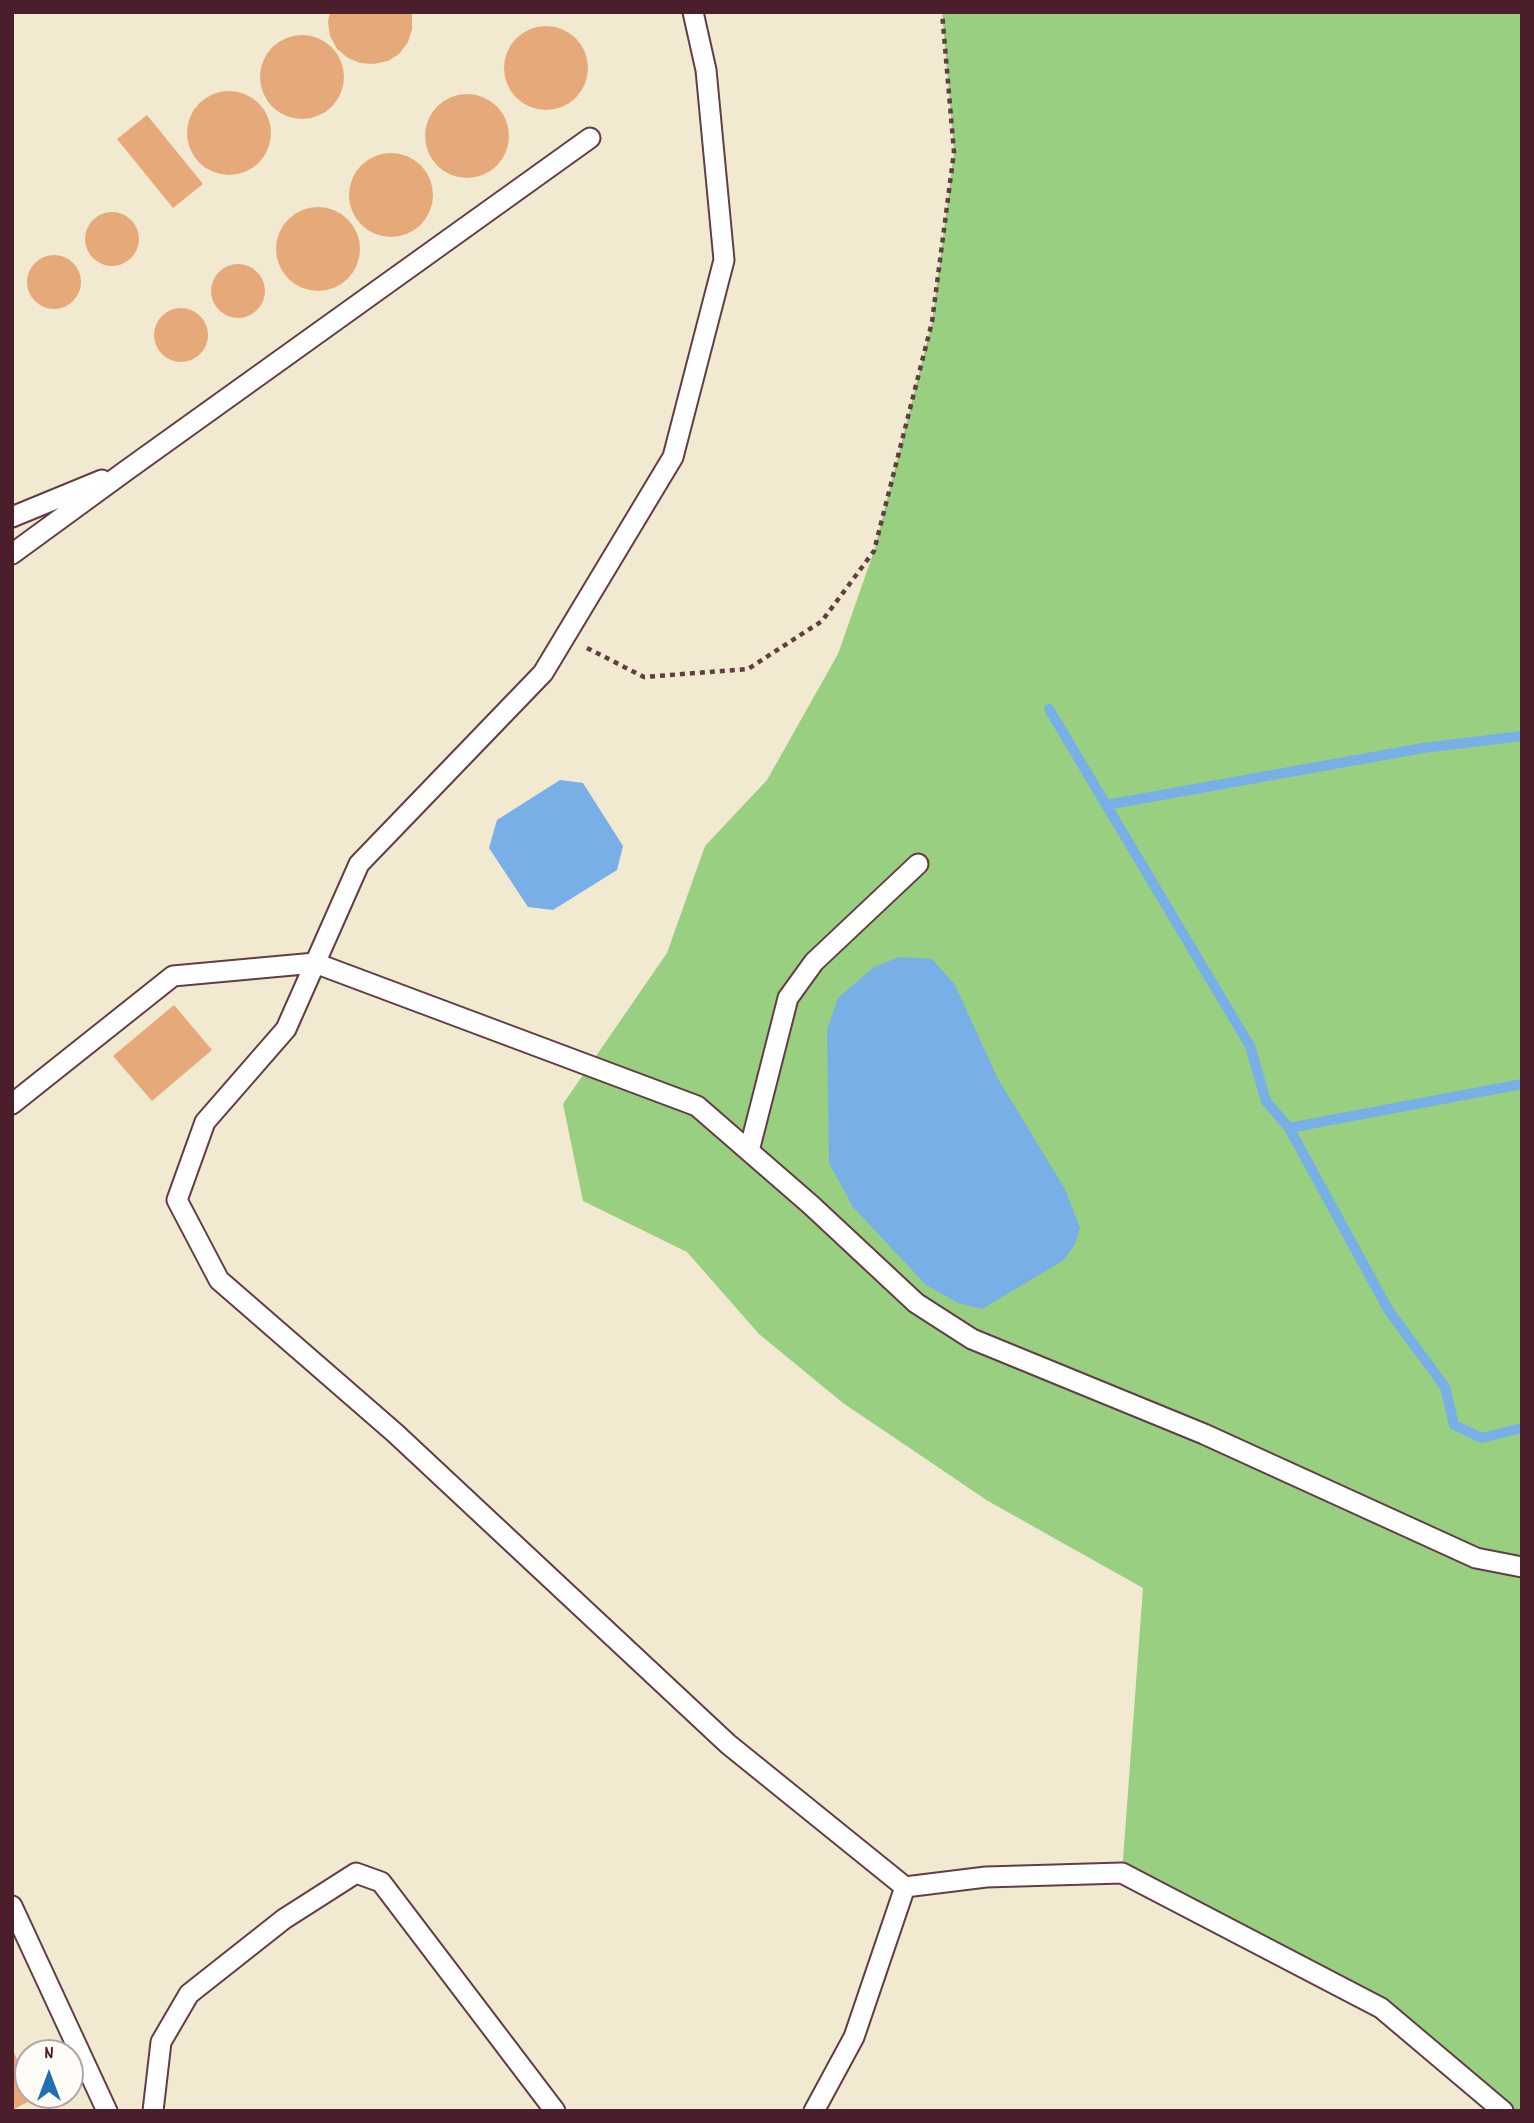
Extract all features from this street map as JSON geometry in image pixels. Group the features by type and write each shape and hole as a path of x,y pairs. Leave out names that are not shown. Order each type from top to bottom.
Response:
{"lane":[{"path":"692,12 706,70 724,260 673,457 543,673 359,864 286,1029 205,1122 177,1200 219,1280 396,1433 728,1744 905,1887 986,1877 1122,1873 1381,2008 1503,2111"},
{"path":"12,554 590,138"},
{"path":"12,517 127,470"},
{"path":"749,1151 788,998 814,962 918,864"},
{"path":"12,1104 173,976 315,963 697,1106 811,1205 916,1303 972,1339 1204,1434 1476,1558 1522,1567"},
{"path":"153,2111 161,2042 188,1994 284,1919 356,1873 381,1882 555,2111"},
{"path":"814,2111 853,2037 905,1887"},
{"path":"12,1906 21,1946 107,2111"}],"path":[{"path":"564,637 644,677 748,669 822,621 874,551 932,322 954,152 942,12"}],"green space":[{"path":"942,12 1522,12 1522,2111 1503,2111 1381,2008 1122,1873 1143,1588 988,1501 843,1403 759,1334 687,1252 583,1201 563,1104 667,953 705,846 767,780 838,654 874,551 932,322 954,152"}],"water":[{"path":"560,780 583,783 623,846 617,870 553,910 528,907 489,848 497,820"},
{"path":"899,957 932,959 955,985 998,1079 1065,1189 1080,1228 1075,1244 1064,1260 982,1309 958,1303 926,1285 853,1207 829,1163 827,1030 838,998 874,967"}],"building":[{"path":"330,12 412,12 412,29 408,42 399,54 388,61 360,63 337,49 330,36"},
{"path":"546,26 562,29 576,38 585,52 588,68 585,84 576,98 562,107 546,110 530,107 516,98 507,84 504,68 507,52 516,38 530,29"},
{"path":"302,35 318,38 332,47 341,61 344,77 341,93 332,107 318,116 302,119 286,116 272,107 263,93 260,77 263,61 272,47 286,38"},
{"path":"229,91 245,94 259,103 268,117 271,133 268,149 259,163 245,172 229,175 213,172 199,163 190,149 187,133 190,117 199,103 213,94"},
{"path":"467,94 483,97 497,106 506,120 509,136 506,152 497,166 483,175 467,178 451,175 437,166 428,152 425,136 428,120 437,106 451,97"},
{"path":"147,115 203,184 173,208 117,139"},
{"path":"391,153 407,156 421,165 430,179 433,195 430,211 421,225 407,234 391,237 375,234 361,225 352,211 349,195 352,179 361,165 375,156"},
{"path":"318,207 334,210 348,219 357,233 360,249 357,265 348,279 334,288 318,291 302,288 288,279 279,265 276,249 279,233 288,219 302,210"},
{"path":"117,212 127,216 135,224 139,239 135,254 127,262 107,266 97,262 89,254 85,234 89,224 97,216"},
{"path":"59,255 69,259 77,267 81,282 77,297 69,305 49,309 39,305 31,297 27,277 31,267 39,259"},
{"path":"243,264 253,268 261,276 265,291 261,306 253,314 233,318 223,314 215,306 211,286 215,276 223,268"},
{"path":"186,308 196,312 204,320 208,335 204,350 196,358 176,362 166,358 158,350 154,330 158,320 166,312"},
{"path":"174,1005 212,1050 152,1101 113,1056"},
{"path":"12,2049 14,2109 12,2110"}],"waterway":[{"path":"1049,709 1250,1046 1266,1101 1289,1128 1522,1084"},
{"path":"1106,805 1423,748 1522,736"},
{"path":"1289,1128 1389,1311 1445,1387 1454,1425 1482,1438 1522,1428"}]}
